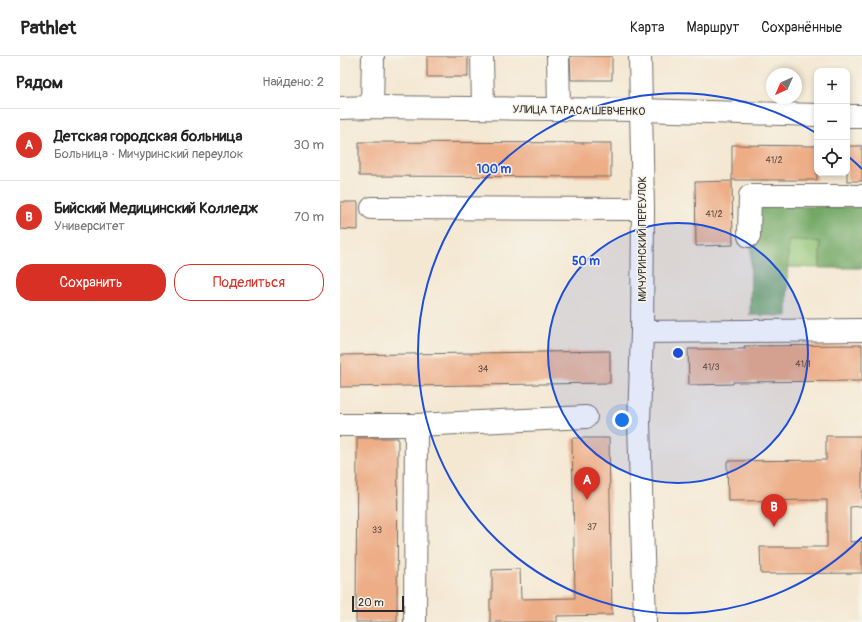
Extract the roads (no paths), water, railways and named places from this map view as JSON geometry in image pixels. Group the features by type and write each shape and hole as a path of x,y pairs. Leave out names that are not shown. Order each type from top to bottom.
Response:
{"street":[{"path":"372,56 372,107"},
{"path":"482,56 483,108"},
{"path":"558,56 559,109"},
{"name":"МИЧУРИНСКИЙ ПЕРЕУЛОК","path":"640,56 643,209 642,332 639,422 645,622"},
{"name":"УЛИЦА ТАРАСА ШЕВЧЕНКО","path":"340,108 372,107 640,110 814,115"},
{"path":"850,116 862,116"},
{"path":"749,236 750,196 862,196"},
{"path":"372,208 643,209"},
{"path":"642,332 862,330"},
{"path":"340,425 416,425 586,417"},
{"path":"415,622 416,425"}],"place":[{"name":"Детская городская больница","path":"587,500"},
{"name":"Бийский Медицинский Колледж","path":"774,527"}]}
